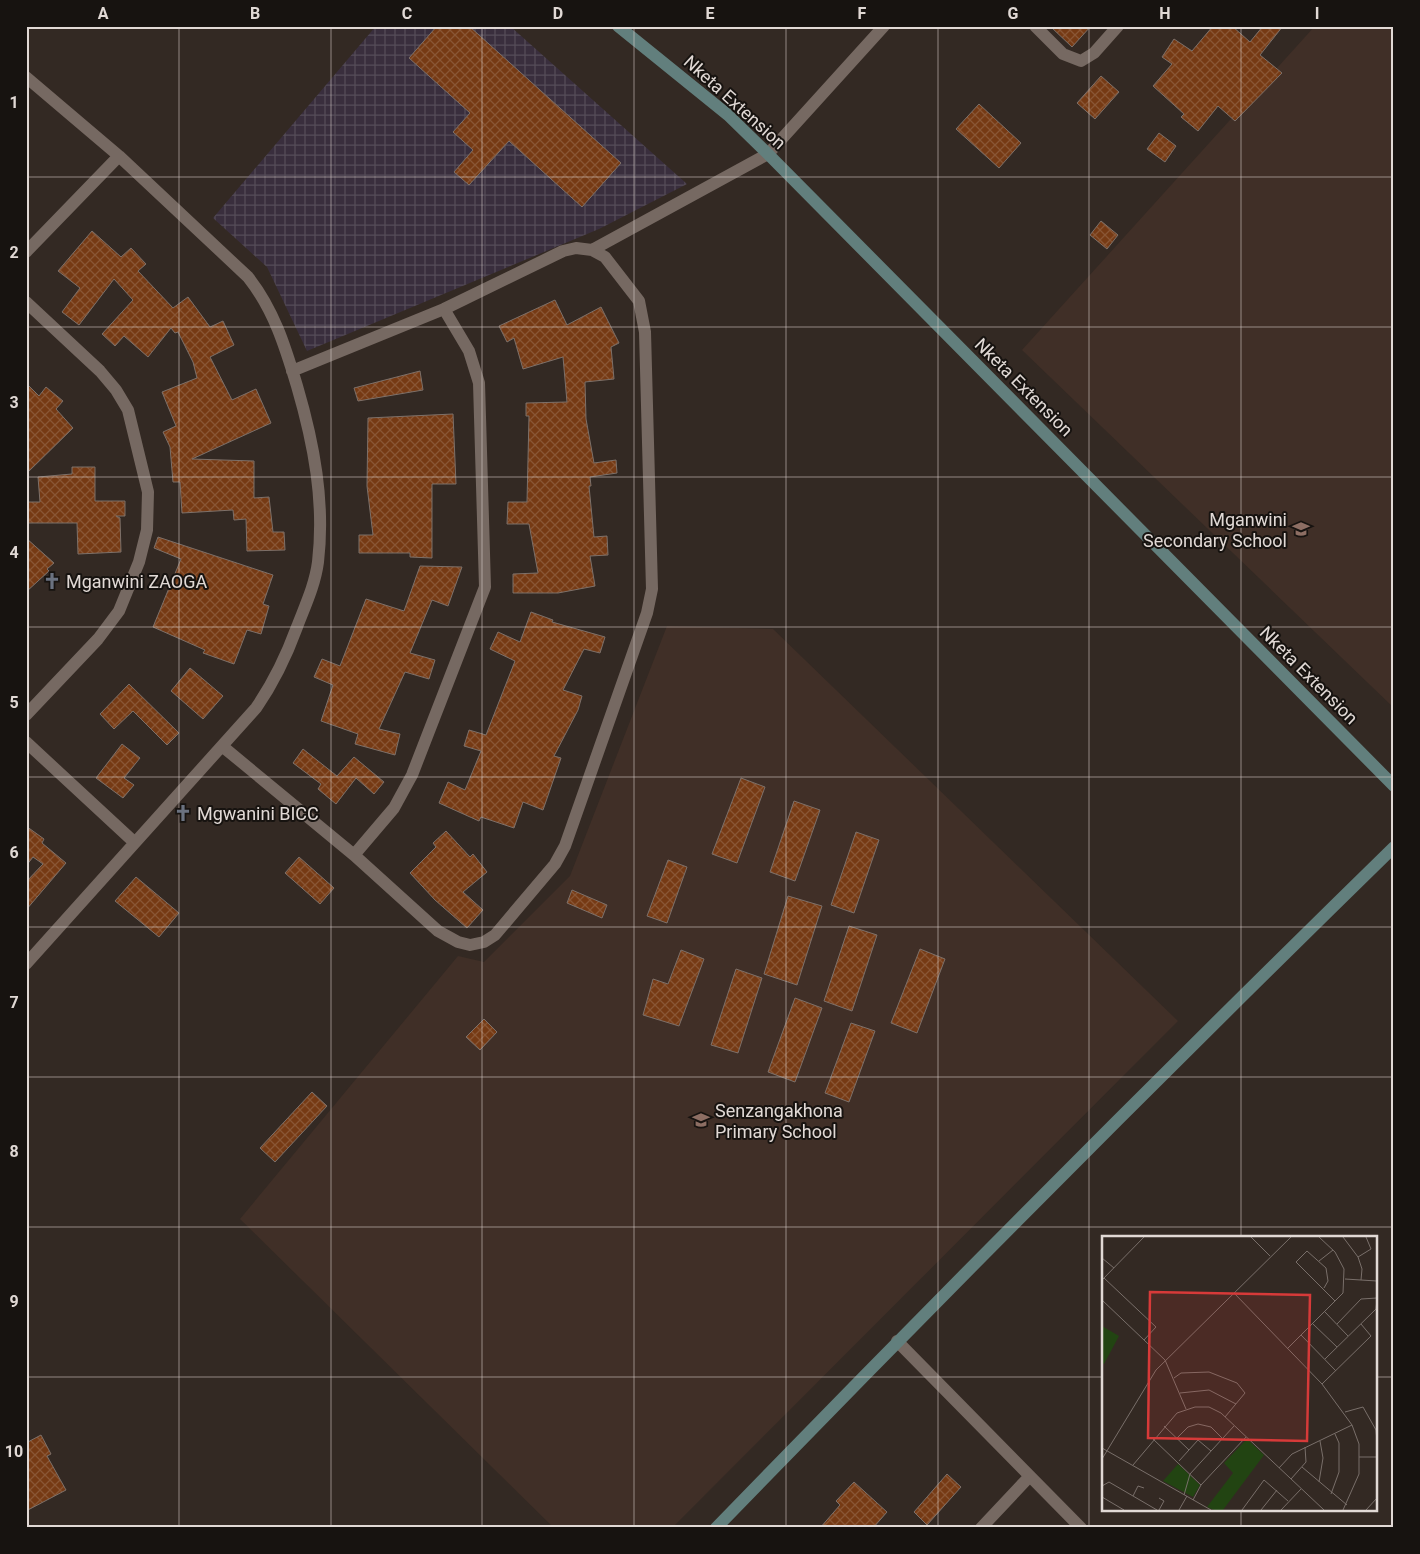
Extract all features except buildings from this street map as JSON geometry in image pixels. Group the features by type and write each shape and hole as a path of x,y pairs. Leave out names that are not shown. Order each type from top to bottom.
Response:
{"street":[{"name":"Nketa Extension","path":"618,26 728,116 768,154 1394,786"},
{"path":"592,250 768,154 884,26"},
{"path":"1035,26 1063,54 1081,61 1094,53 1118,26"},
{"path":"26,77 119,156 248,276 263,296 278,326 315,452 320,510 318,562 312,588 281,668 256,708 29,956"},
{"path":"26,252 119,156"},
{"path":"222,746 354,855 438,931 458,942 470,944 484,942 494,935 555,864 565,846 647,614 653,580 645,332 639,301 616,268 605,257 592,250 576,248 563,251 444,309 292,370"},
{"path":"26,302 100,371 116,390 128,410 148,492 147,530 139,562 119,611 98,639 26,715"},
{"path":"354,855 394,808 412,775 485,588 479,383 469,352 444,309"},
{"path":"26,742 134,842"},
{"path":"716,1528 897,1341 1187,1049 1394,847"},
{"path":"897,1341 1081,1528"},
{"path":"981,1528 1030,1476"}],"shaded area":[{"path":"376,26 510,26 687,184 599,229 307,351 267,267 213,218"},
{"name":"Mganwini Secondary School","path":"1315,26 1394,26 1394,708 1022,350"},
{"name":"Senzangakhona Primary School","path":"667,626 773,629 1178,1021 672,1528 554,1528 240,1219 458,956 484,962 570,876"}],"place":[{"name":"Mganwini Secondary School","path":"1301,529"},
{"name":"Mganwini ZAOGA","path":"52,581"},
{"name":"Mgwanini BICC","path":"183,813"},
{"name":"Senzangakhona Primary School","path":"701,1120"}]}
